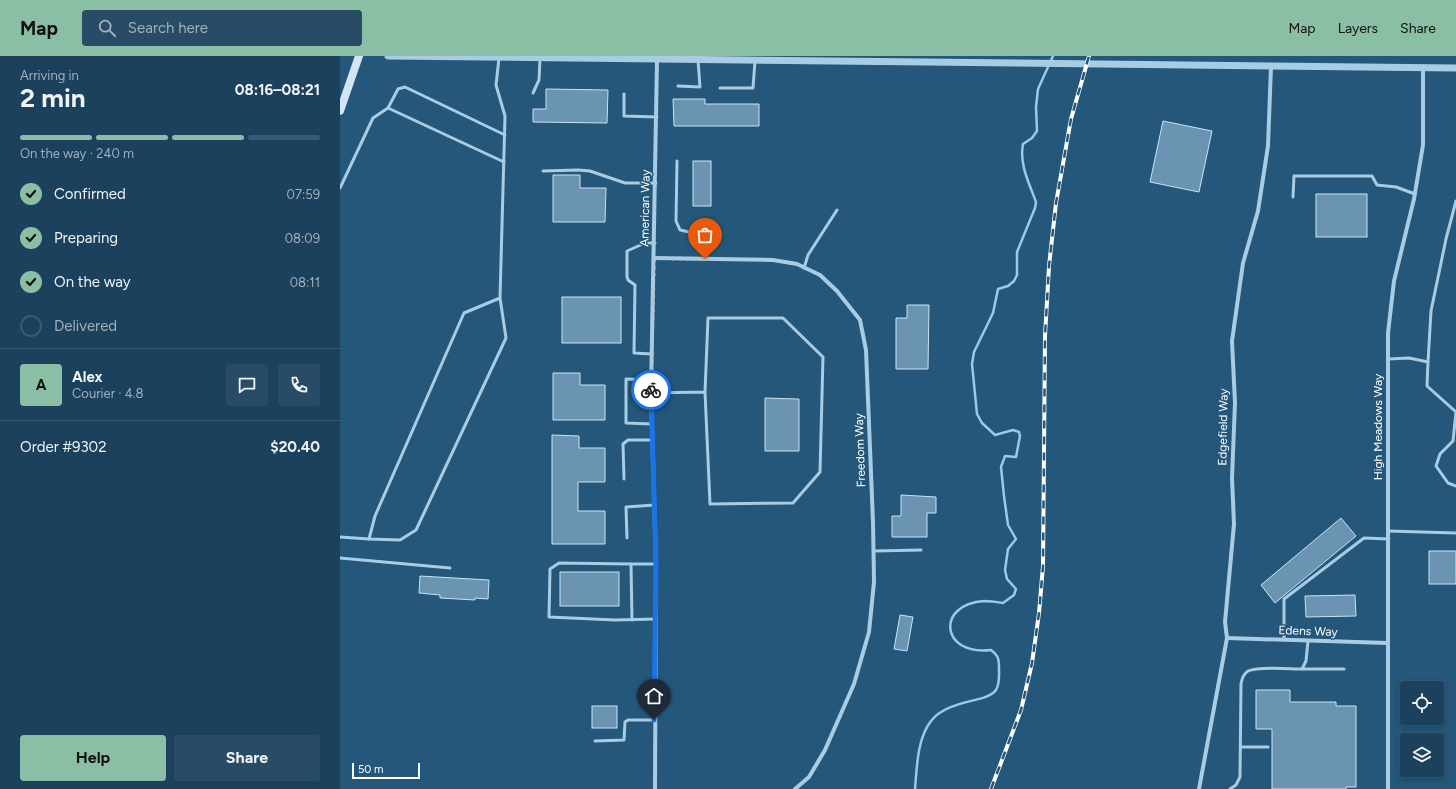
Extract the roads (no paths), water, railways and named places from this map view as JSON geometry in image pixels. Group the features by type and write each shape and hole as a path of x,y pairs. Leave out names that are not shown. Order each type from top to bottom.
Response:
{"main road":[{"path":"340,108 359,56"}],"street":[{"path":"388,56 755,61 783,59 848,59 1013,64 1456,68"},
{"name":"American Way","path":"655,789 654,720 656,564 651,380 655,243 657,60"},
{"name":"Edgefield Way","path":"1199,789 1227,638 1225,622 1234,524 1232,478 1235,403 1232,341 1243,264 1258,211 1268,146 1271,66"},
{"name":"High Meadows Way","path":"1388,789 1388,333 1394,281 1415,194 1423,145 1423,68"},
{"name":"Freedom Way","path":"654,258 773,260 797,264 820,275 837,291 860,320 866,350 874,551 874,582 869,632 854,684 825,750 809,777 795,789"},
{"name":"Edens Way","path":"1227,638 1388,643"}],"lane":[{"path":"340,536 400,540 416,530 506,338 500,298 505,116 496,85 499,58"},
{"path":"533,93 539,80 540,59"},
{"path":"678,86 700,87 698,60"},
{"path":"720,88 753,88 755,61"},
{"path":"340,188 373,118 388,108 398,89 405,87 505,135"},
{"path":"624,94 624,116 656,117"},
{"path":"388,108 504,162"},
{"path":"677,161 676,221 680,230 703,235 705,259"},
{"path":"543,171 590,171 625,183 656,183"},
{"path":"1293,197 1294,176 1372,176 1377,185 1396,187 1415,194"},
{"path":"1456,201 1446,239 1431,311 1427,386 1456,412 1453,441 1440,454 1436,466 1448,483 1456,486"},
{"path":"804,268 808,255 837,210"},
{"path":"652,354 634,353 635,285 628,280 627,277 627,251 645,243 655,243"},
{"path":"369,539 375,516 464,313 500,298"},
{"path":"708,318 783,318 823,358 820,472 793,503 710,504 705,392 708,318"},
{"path":"1388,359 1409,358 1428,362"},
{"path":"651,380 626,379 626,423 652,424"},
{"path":"651,392 705,392"},
{"path":"624,479 623,444 628,440 652,440"},
{"path":"627,538 626,507 655,505"},
{"path":"1388,531 1456,533"},
{"path":"1284,640 1284,599 1364,538 1389,539"},
{"path":"874,551 921,550"},
{"path":"340,558 450,568"},
{"path":"656,564 559,563 550,569 548,601 549,617 656,620"},
{"path":"631,564 632,620"},
{"path":"1302,669 1306,661 1308,641"},
{"path":"1230,789 1236,785 1240,777 1240,684 1243,676 1248,671 1256,669 1344,669"},
{"path":"595,741 624,740 625,722 628,720 654,720"},
{"path":"1240,747 1268,746"}],"waterway":[{"path":"915,789 920,745 926,728 931,721 938,714 947,709 991,694 996,690 999,682 999,663 996,654 991,650 974,650 962,645 954,638 950,629 952,619 958,611 968,604 984,601 1003,603 1014,595 1016,589 1007,579 1005,570 1008,549 1016,539 1008,525 1001,467 1005,456 1016,457 1020,436 1019,432 1013,430 995,435 982,423 977,414 972,364 974,352 993,313 998,289 1008,286 1014,281 1017,275 1017,252 1035,208 1036,202 1028,181 1022,159 1022,151 1023,144 1032,138 1037,131 1036,107 1038,89 1053,56"}],"railway":[{"path":"991,789 1021,710 1032,663 1039,613 1043,566 1045,336 1049,266 1056,203 1071,119 1089,56"}]}
